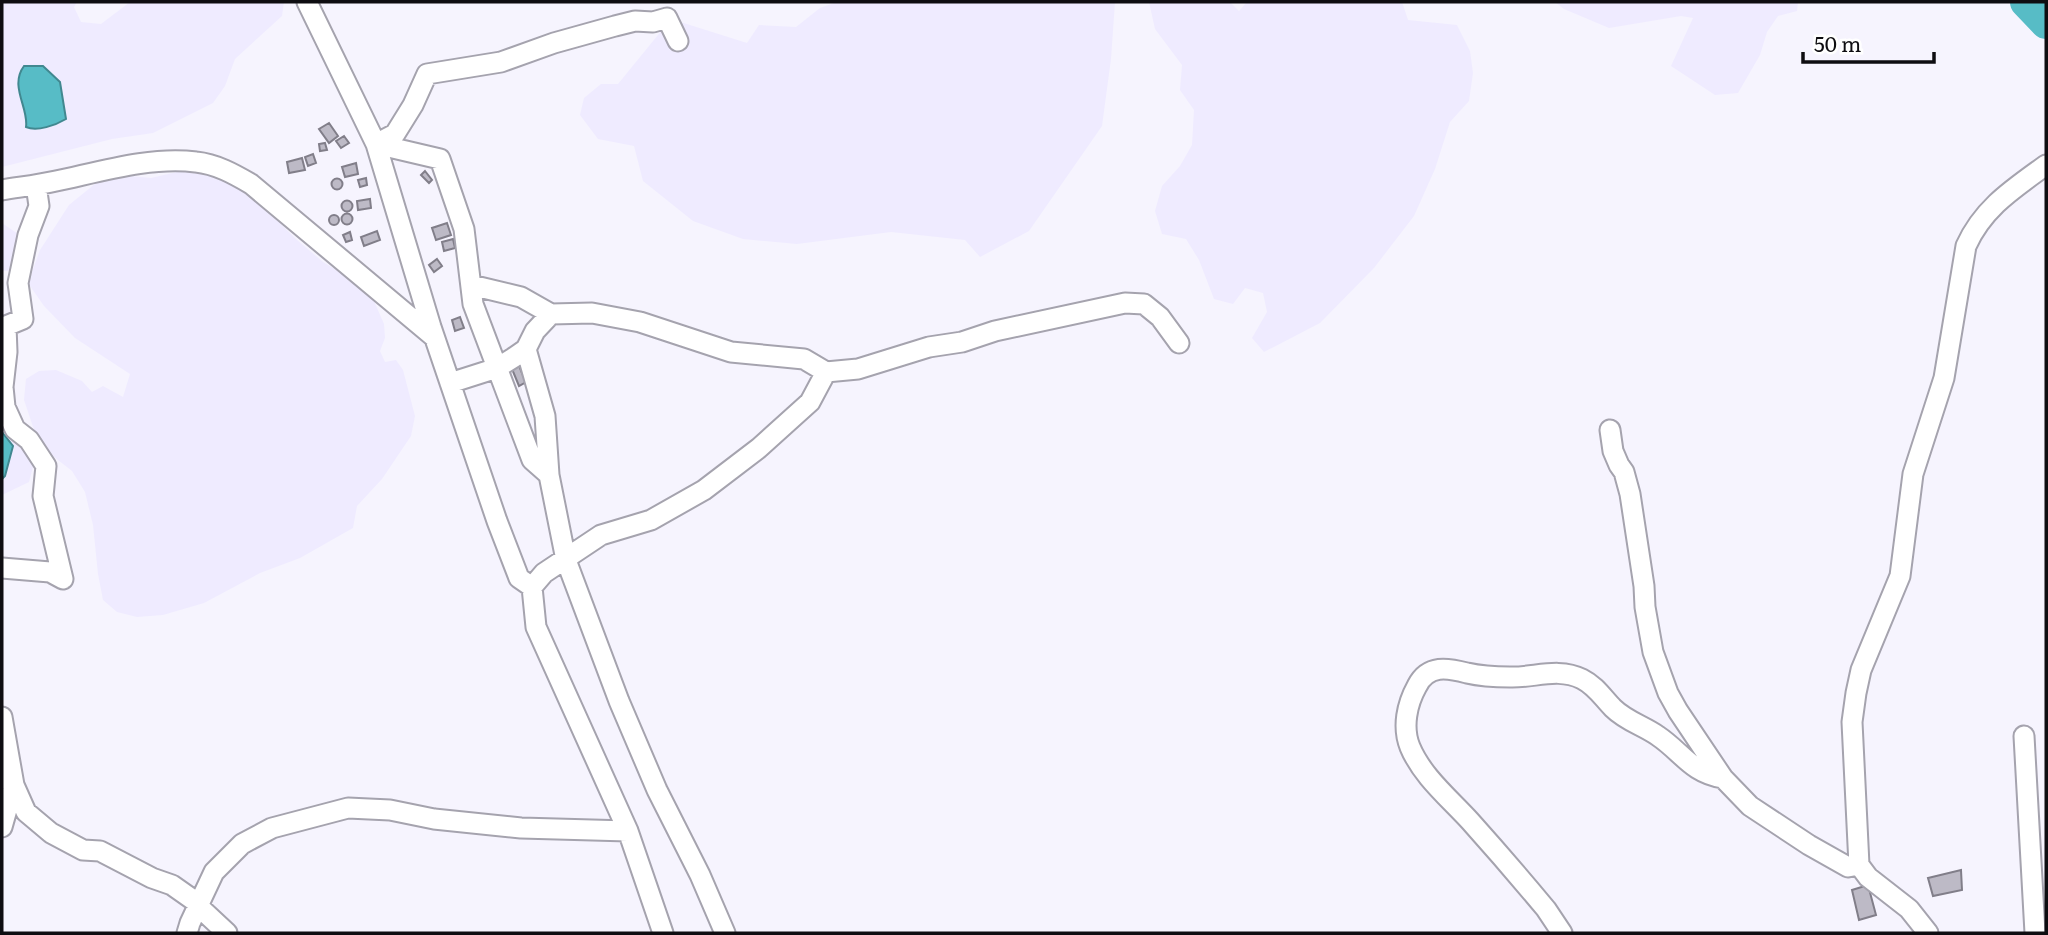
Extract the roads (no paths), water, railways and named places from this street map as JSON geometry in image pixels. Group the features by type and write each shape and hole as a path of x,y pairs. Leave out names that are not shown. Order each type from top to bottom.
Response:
{"street":[{"path":"307,2 376,144 450,383 519,578 532,587"},
{"path":"376,144 395,134 428,74 501,62 554,43 635,21 653,22 667,18 678,41"},
{"path":"376,144 440,159 464,229 473,304 532,460 549,475"},
{"path":"2,190 120,167 180,160 220,168 251,184 435,338"},
{"path":"1928,933 1909,909 1868,877 1859,865 1852,722 1856,694 1861,670 1899,576 1913,474 1944,378 1966,246 1985,214 2046,165"},
{"path":"2,568 50,572 63,579 43,496 46,466 29,440 15,429 5,407 3,387 8,352 6,326 23,319 18,283 28,235 38,206 36,185"},
{"path":"471,285 521,297 551,314 592,313 640,322 731,352 804,359 825,372 858,369 929,347 1125,303 1144,304 1160,317 1179,342"},
{"path":"450,383 497,368 526,349 535,331 551,314"},
{"path":"526,349 545,416 549,475 566,560 619,701 657,790 725,933"},
{"path":"663,933 628,831 536,627 532,587 544,573 601,535 651,520 704,490 759,448 810,402 825,372"},
{"path":"1610,430 1613,451 1624,472 1630,494 1644,586 1644,607 1659,672 1678,711 1723,778 1750,806 1848,867 1859,865"},
{"path":"1562,933 1546,909 1427,775 1409,745 1406,707 1420,680 1432,671 1454,668 1468,673 1512,677 1563,673 1581,678 1596,689 1613,709 1640,728 1657,735 1707,776 1723,778"},
{"path":"2,717 8,780 2,827"},
{"path":"2024,736 2035,933"},
{"path":"8,780 26,812 51,833 83,850 100,851 152,878 172,885 227,933"},
{"path":"187,933 214,872 242,844 272,828 348,808 390,810 434,819 522,828 628,831"}],"water":[{"path":"24,66 43,66 60,82 66,119 41,128 26,127 18,81"},
{"path":"2,432 13,446 2,479"}],"waterway":[{"path":"2026,2 2046,23"}]}
